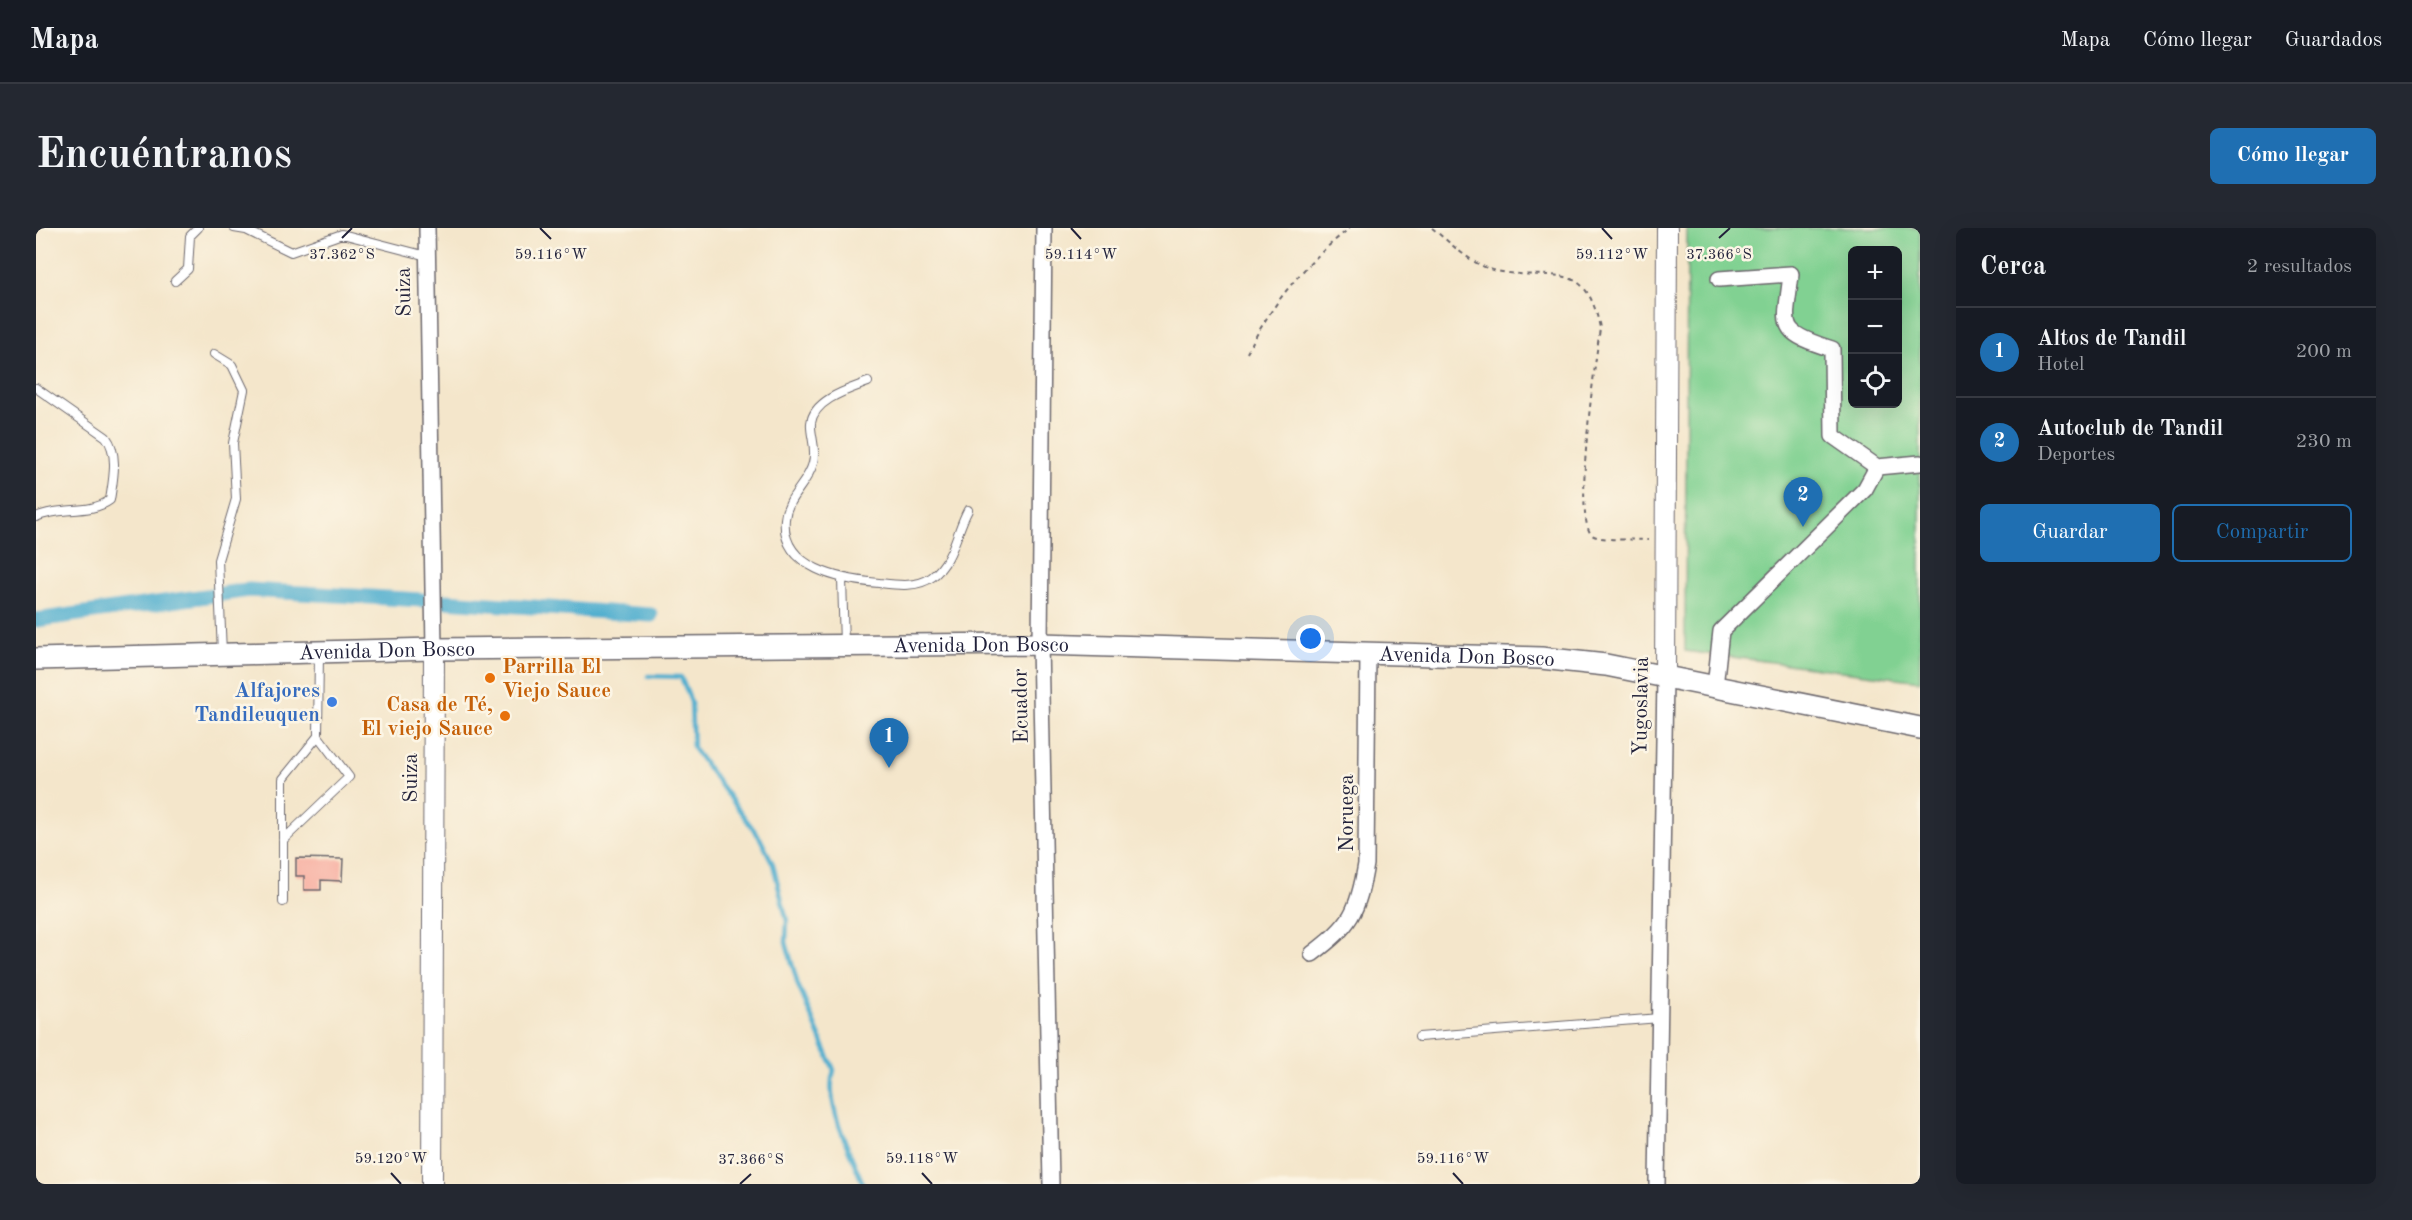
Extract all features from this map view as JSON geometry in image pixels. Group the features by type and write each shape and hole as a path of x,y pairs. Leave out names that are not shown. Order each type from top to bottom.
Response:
{"main road":[{"name":"Avenida Don Bosco","path":"36,659 434,649 1040,644 1541,658 1606,665 1920,728"}],"street":[{"name":"Suiza","path":"427,228 434,649 432,1184"},
{"name":"Ecuador","path":"1044,228 1040,644 1051,1184"},
{"name":"Yugoslavia","path":"1657,1184 1665,677 1667,228"},
{"path":"1719,279 1791,274 1784,314 1788,326 1801,340 1832,349 1833,436 1877,467 1920,464"},
{"path":"1715,687 1721,631 1865,489 1877,467"},
{"name":"Noruega","path":"1312,954 1338,935 1355,911 1362,892 1366,864 1368,653"}],"lane":[{"path":"174,281 188,269 190,236 198,228"},
{"path":"234,228 246,230 291,252 342,234 427,256"},
{"path":"214,354 232,365 243,390 234,443 236,499 218,560 222,653"},
{"path":"868,382 827,401 816,412 811,423 815,439 810,476 789,503 785,520 787,537 793,549 804,562 842,579 896,585 916,584 930,578 943,567 968,510"},
{"path":"36,388 106,437 112,445 114,470 110,500 100,507 51,510 36,517"},
{"path":"842,579 844,645"},
{"path":"283,840 349,777 318,736 319,651"},
{"path":"283,902 283,779 318,736"},
{"path":"1419,1037 1660,1018"}],"path":[{"path":"1247,353 1263,321 1290,284 1328,245 1350,228"},
{"path":"1432,228 1476,263 1502,272 1556,274 1574,279 1588,292 1596,308 1600,328 1584,464 1587,526 1593,535 1600,538 1665,541"}],"green space":[{"path":"1687,228 1920,228 1920,681 1685,651"}],"building":[{"path":"296,858 343,859 342,881 321,880 321,890 304,890 304,876 296,876"}],"waterway":[{"path":"36,620 249,590 422,600"},
{"path":"445,601 651,615"},
{"path":"648,676 681,677 691,702 693,748 760,838 773,864 787,921 786,942 798,985 834,1070 832,1097 835,1112 863,1184"}],"place":[{"name":"Autoclub de Tandil","path":"1803,527"},
{"name":"Parrilla El Viejo Sauce","path":"490,678"},
{"name":"Alfajores Tandileuquen","path":"332,702"},
{"name":"Casa de Té, El viejo Sauce","path":"505,716"},
{"name":"Altos de Tandil","path":"889,768"}]}
